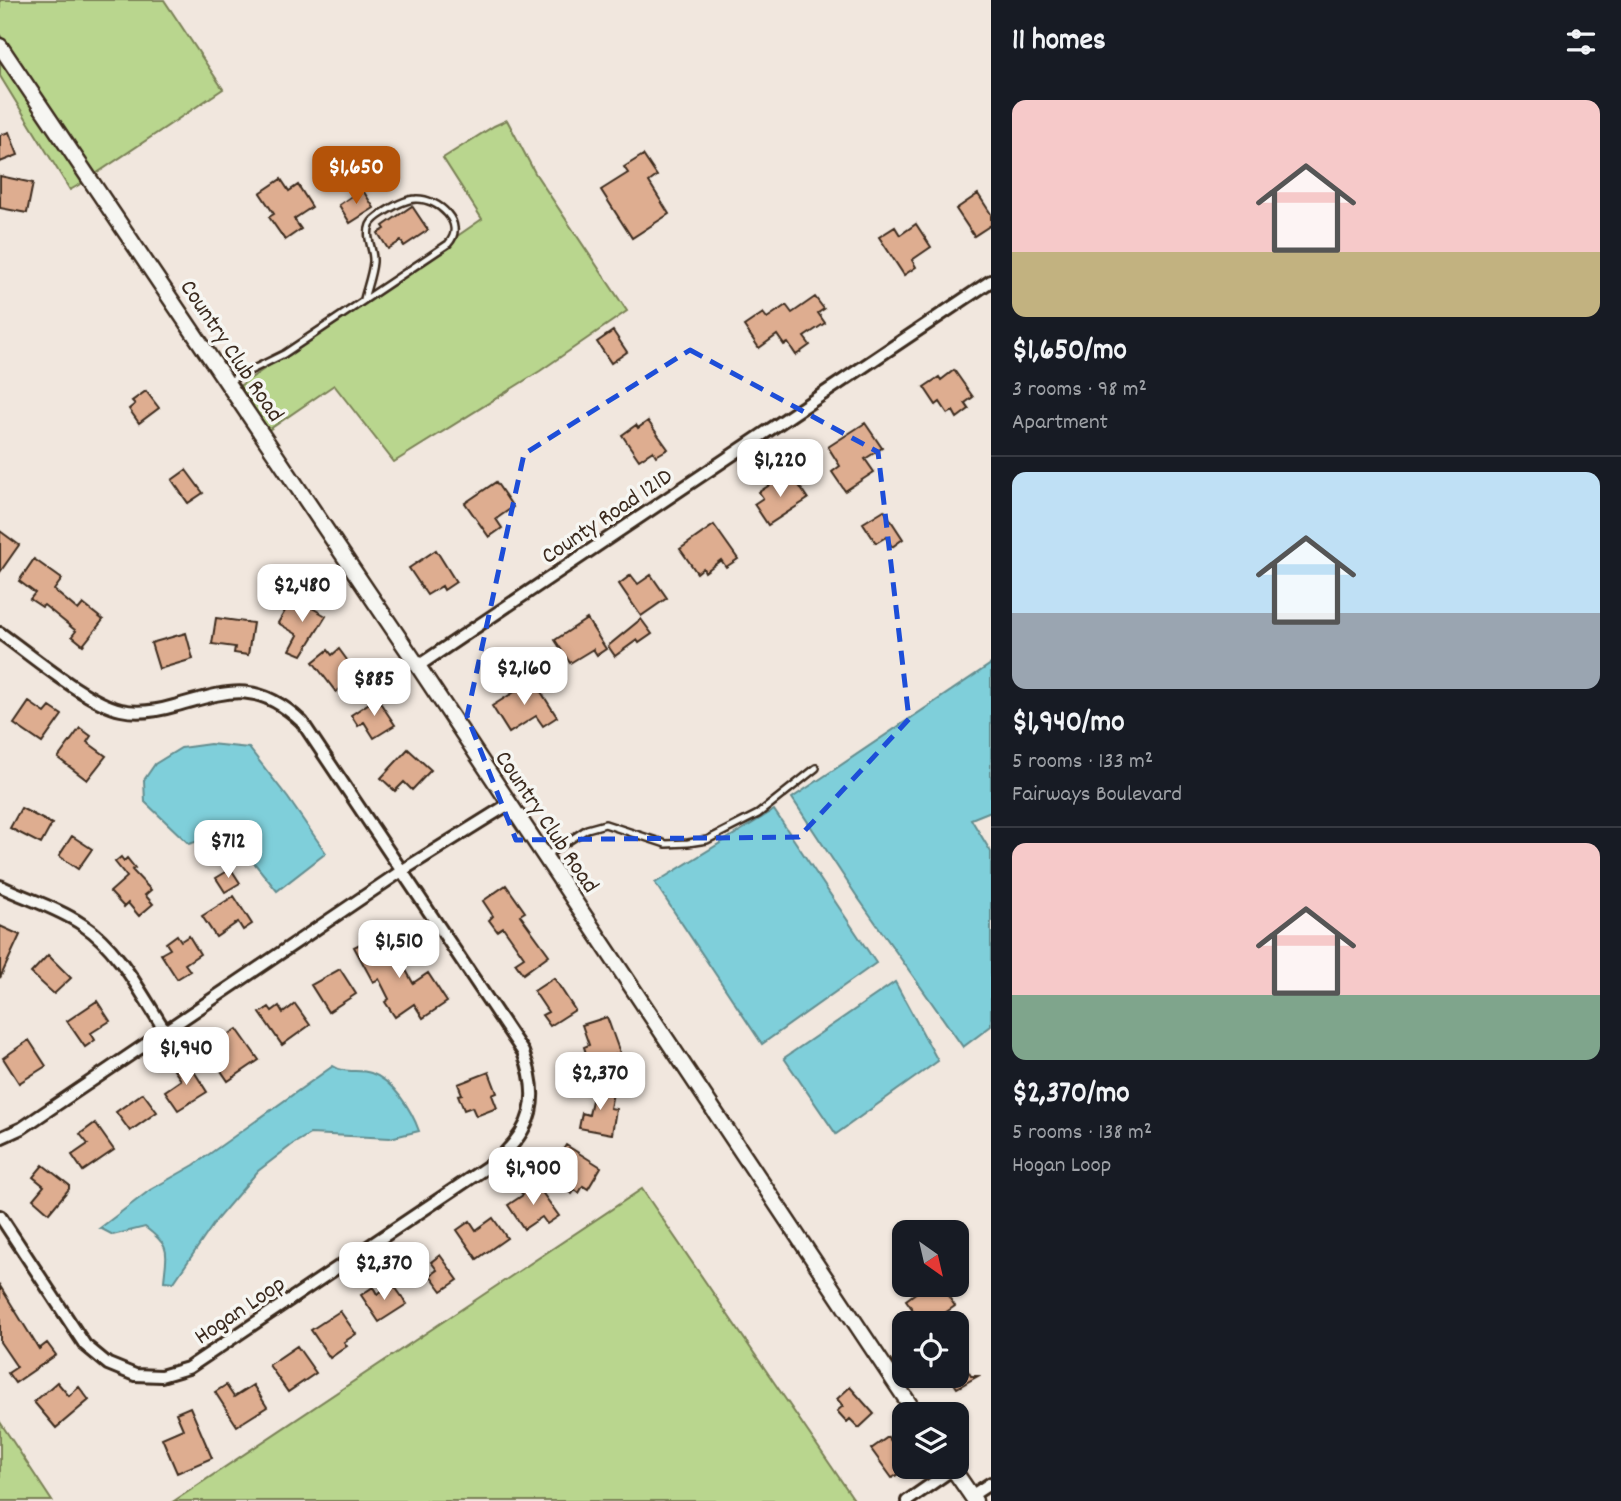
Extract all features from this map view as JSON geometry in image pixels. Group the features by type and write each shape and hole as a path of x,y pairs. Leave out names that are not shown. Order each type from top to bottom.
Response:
{"street":[{"name":"Country Club Road","path":"0,46 418,666 908,1402"},
{"name":"County Road 121D","path":"418,666 991,281"},
{"name":"Hogan Loop","path":"0,633 89,696 122,711 143,712 238,692 274,699 287,707 302,722 523,1052 532,1075 533,1098 527,1121 515,1144 496,1161 188,1368 160,1376 135,1375 108,1364 85,1345 0,1216"},
{"path":"0,1138 22,1128 403,870 509,804"},
{"path":"0,886 68,915 101,940 117,959 166,1032"},
{"path":"907,1501 937,1479"},
{"path":"959,1479 973,1499 991,1483"}],"lane":[{"path":"227,382 284,354 454,238 456,232 453,223 439,206 426,200 415,199 389,209 374,219 369,231 373,263 364,299"},
{"path":"545,857 587,829 605,824 666,844 688,844 707,840 758,814 816,768"}],"highlighted area":[{"path":"690,350 878,452 909,719 799,837 516,840 467,716 524,454"}],"green space":[{"path":"0,0 164,0 223,89 94,175 0,35"},
{"path":"0,58 84,182 70,190 0,76"},
{"path":"507,120 535,173 627,311 540,371 394,462 334,385 267,431 238,387 482,219 443,158"},
{"path":"642,1189 855,1501 174,1501"},
{"path":"0,1422 52,1501 0,1501"}],"water":[{"path":"991,664 991,811 971,819 991,852 991,1026 963,1047 856,895 792,798"},
{"path":"210,744 249,748 326,853 277,891 229,832 189,844 145,802 144,780 155,764 181,748"},
{"path":"774,810 876,963 762,1044 655,883"},
{"path":"895,982 938,1061 836,1134 784,1058"},
{"path":"333,1066 342,1070 371,1073 387,1082 407,1106 419,1131 390,1138 310,1134 293,1144 258,1171 217,1219 174,1282 164,1281 165,1250 145,1227 113,1235 100,1228 150,1190 194,1165"}],"building":[{"path":"9,132 18,155 0,162 0,135"},
{"path":"643,155 657,176 649,182 669,214 632,238 601,190 628,173 624,167"},
{"path":"0,176 33,183 27,213 0,208"},
{"path":"281,179 289,191 298,185 312,207 294,219 301,229 285,240 269,217 274,214 260,193"},
{"path":"362,189 374,208 350,223 339,205"},
{"path":"978,194 991,214 991,225 974,236 956,209"},
{"path":"412,206 428,230 404,246 401,241 388,249 378,233 385,229 383,226"},
{"path":"916,224 931,247 912,260 916,267 904,275 879,237 895,227 900,235"},
{"path":"815,297 824,309 818,313 825,323 804,337 810,345 796,355 788,343 784,345 777,335 759,348 744,326 763,313 767,318 786,305 792,313"},
{"path":"613,331 627,352 611,363 597,342"},
{"path":"954,370 973,397 965,403 969,409 957,418 953,411 948,414 940,402 936,405 924,387 939,377 941,380"},
{"path":"146,391 159,408 139,423 129,409 135,404 132,401"},
{"path":"648,421 668,449 656,456 653,451 639,460 622,435 636,425 638,428"},
{"path":"865,423 882,448 865,459 874,472 845,491 832,472 840,466 828,447"},
{"path":"186,470 203,493 188,503 172,480"},
{"path":"792,475 808,499 768,525 754,504 763,498 759,492"},
{"path":"496,482 513,507 496,519 502,528 489,537 465,503"},
{"path":"884,510 903,539 892,547 886,537 876,543 863,523"},
{"path":"714,525 738,559 726,567 721,560 705,572 703,568 697,573 680,549"},
{"path":"0,531 19,545 0,572"},
{"path":"436,550 456,582 444,590 442,586 427,595 409,568"},
{"path":"34,559 62,579 54,590 78,610 83,604 103,620 83,645 72,636 76,631 44,605 42,607 30,599 35,593 19,581"},
{"path":"631,575 638,584 651,575 667,598 641,616 619,584"},
{"path":"293,597 326,616 302,655 290,650 298,635 278,623"},
{"path":"216,618 253,623 248,655 234,653 235,647 212,644"},
{"path":"587,619 606,649 597,655 593,649 570,663 555,640"},
{"path":"641,619 652,634 639,643 637,640 615,656 608,646"},
{"path":"186,633 193,659 159,669 151,643"},
{"path":"339,649 358,675 336,692 313,662 328,650 332,655"},
{"path":"531,676 557,717 543,726 536,716 509,733 492,706 519,689 516,686"},
{"path":"377,698 395,725 374,738 364,722 358,726 351,715"},
{"path":"29,702 45,713 50,707 62,715 42,743 14,724"},
{"path":"80,728 91,736 87,742 106,756 87,780 58,758"},
{"path":"408,749 431,770 412,790 404,782 395,791 381,778"},
{"path":"21,808 52,824 41,844 10,828"},
{"path":"72,836 92,849 78,869 59,856"},
{"path":"121,857 124,861 127,858 135,868 132,870 151,890 145,895 153,904 139,916 128,903 124,907 110,892 127,877 115,862"},
{"path":"231,869 240,883 225,892 216,878"},
{"path":"506,885 525,912 520,915 549,955 523,974 515,963 524,957 503,927 497,931 489,920 493,916 483,901"},
{"path":"234,896 252,924 243,930 238,922 216,937 202,916"},
{"path":"0,926 20,935 0,978"},
{"path":"177,935 181,941 189,936 200,954 185,964 190,971 177,979 161,954 170,949 166,943"},
{"path":"388,937 413,983 428,973 447,1002 423,1018 414,1004 395,1017 385,1002 389,999 379,979 373,982 354,947 370,939 374,945"},
{"path":"48,955 71,978 54,994 31,973"},
{"path":"340,969 356,994 328,1012 311,985"},
{"path":"554,978 575,1010 550,1026 542,1015 548,1012 534,991"},
{"path":"97,1001 110,1021 91,1033 95,1040 85,1047 67,1021"},
{"path":"295,1004 310,1025 282,1045 260,1013 269,1007 272,1011 279,1006 283,1013"},
{"path":"607,1017 620,1053 589,1063 584,1047 589,1045 582,1025"},
{"path":"237,1029 259,1060 228,1081 211,1056 228,1044 223,1038"},
{"path":"29,1040 46,1066 19,1083 3,1058"},
{"path":"188,1062 207,1092 178,1110 165,1091 181,1080 174,1070"},
{"path":"489,1072 497,1093 492,1095 497,1108 476,1116 472,1107 464,1110 458,1095 462,1094 458,1084"},
{"path":"595,1085 614,1088 610,1108 616,1109 612,1134 579,1128 582,1113 589,1115"},
{"path":"143,1093 157,1112 130,1131 116,1112"},
{"path":"95,1123 114,1150 83,1171 72,1155 88,1144 80,1134"},
{"path":"566,1145 601,1167 588,1189 583,1186 579,1193 575,1190 572,1194 553,1182 565,1162 558,1157"},
{"path":"43,1165 69,1185 69,1189 49,1213 33,1199 44,1186 33,1177"},
{"path":"534,1181 559,1216 547,1224 542,1217 524,1229 508,1205 523,1195 520,1191"},
{"path":"493,1218 507,1238 477,1259 457,1230 470,1221 476,1230"},
{"path":"440,1255 458,1280 442,1291 430,1275 437,1270 431,1262"},
{"path":"393,1284 407,1304 379,1322 361,1295 373,1287 377,1294"},
{"path":"0,1286 39,1349 47,1343 56,1355 15,1383 8,1373 17,1367 0,1342"},
{"path":"910,1297 949,1297 955,1306 948,1311 914,1311 906,1300"},
{"path":"340,1311 356,1334 344,1342 347,1346 330,1358 311,1330"},
{"path":"297,1346 316,1373 288,1392 269,1365"},
{"path":"57,1382 69,1396 79,1387 89,1400 56,1428 34,1402"},
{"path":"226,1385 234,1397 253,1385 267,1407 237,1426 215,1392"},
{"path":"850,1387 874,1414 859,1428 850,1419 847,1422 837,1411 843,1406 837,1399"},
{"path":"190,1407 212,1458 177,1473 162,1438 183,1429 176,1413"},
{"path":"888,1437 892,1442 892,1478 871,1449"}]}
